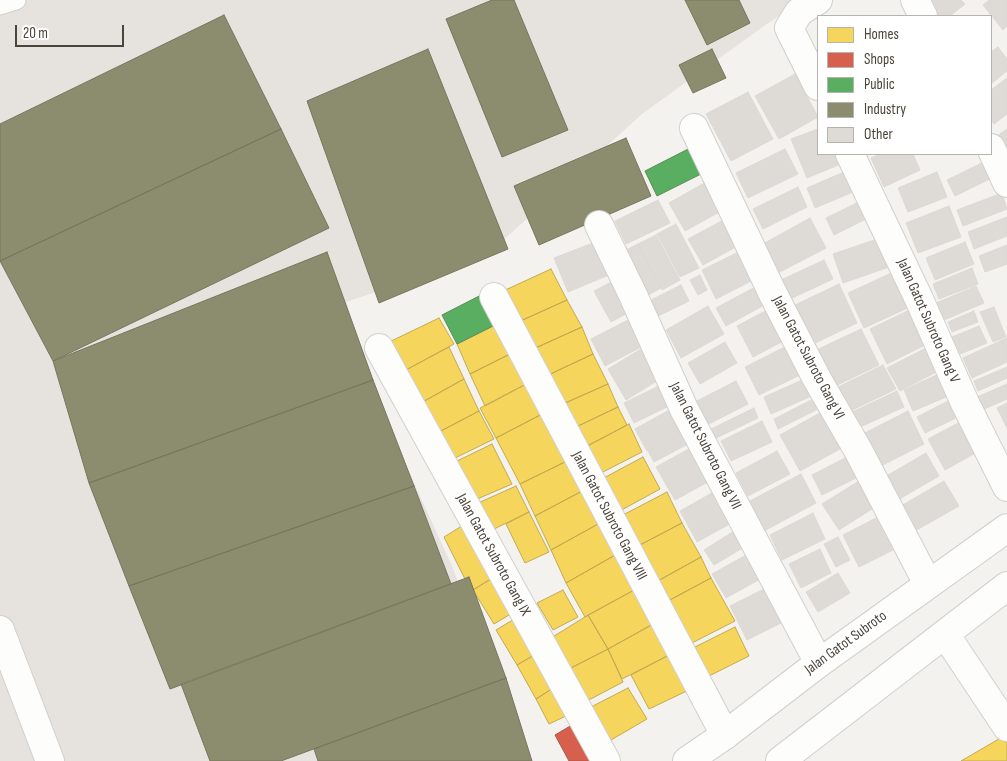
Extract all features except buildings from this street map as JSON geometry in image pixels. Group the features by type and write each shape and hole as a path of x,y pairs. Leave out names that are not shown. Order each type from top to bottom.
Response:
{"street":[{"path":"817,84 789,28 799,12 818,0"},
{"path":"915,0 922,15"},
{"name":"Jalan Gatot Subroto Gang VI","path":"694,128 773,294 928,584"},
{"path":"992,150 1007,183"},
{"name":"Jalan Gatot Subroto Gang V","path":"850,155 965,402 1007,487"},
{"name":"Jalan Gatot Subroto Gang VII","path":"599,225 634,295 684,409 819,663"},
{"name":"Jalan Gatot Subroto Gang VIII","path":"494,297 725,735"},
{"name":"Jalan Gatot Subroto Gang IX","path":"379,348 606,761"},
{"name":"Jalan Gatot Subroto","path":"687,761 725,735 819,663 1007,528"},
{"path":"780,761 1007,586"},
{"path":"0,630 50,761"},
{"path":"945,634 1007,727"}],"lane":[{"path":"0,5 16,0"}],"shaded area":[{"path":"0,0 803,0 642,114 487,255 346,302 390,430 452,566 494,677 529,761 0,761"}]}
